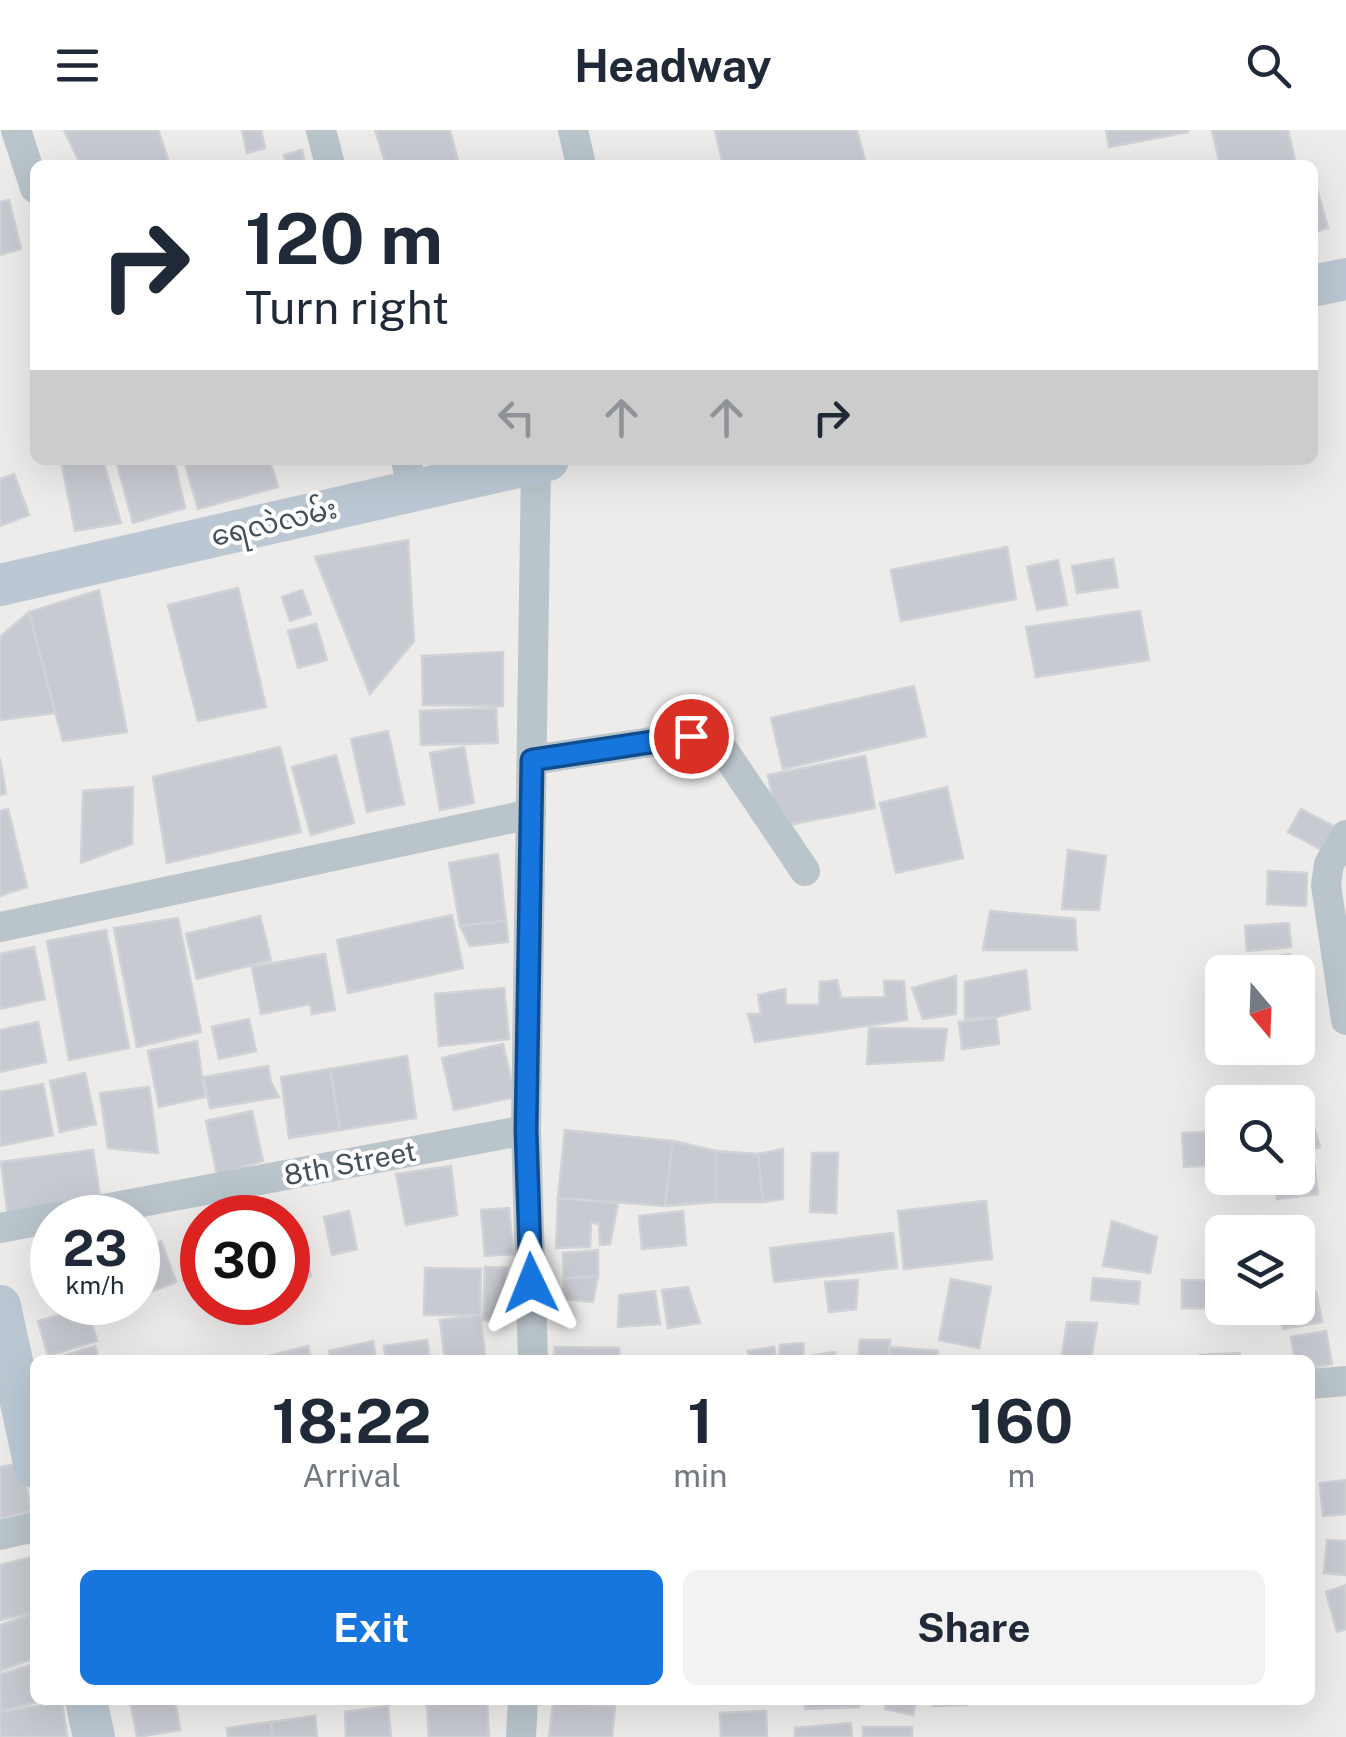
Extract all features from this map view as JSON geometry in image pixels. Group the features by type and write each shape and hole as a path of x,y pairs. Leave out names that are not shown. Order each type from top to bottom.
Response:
{"main road":[{"path":"1318,285 1346,279"},
{"name":"ရေလဲလမ်း","path":"0,584 410,475 512,465"},
{"path":"0,1306 30,1444"},
{"path":"87,1705 94,1737"}],"street":[{"path":"16,130 30,173"},
{"path":"321,130 329,160"},
{"path":"572,130 581,160"},
{"path":"533,1355 526,1130 542,465"},
{"path":"532,760 691,736 711,740 724,751 804,871"},
{"path":"0,927 531,814"},
{"path":"1346,836 1329,864 1326,885 1346,1020"},
{"name":"8th Street","path":"160,1198 526,1130"},
{"name":"8th Street","path":"0,1228 30,1222"},
{"path":"1315,1384 1346,1381"},
{"path":"0,1535 30,1528"},
{"path":"521,1737 523,1705"}],"building":[{"path":"64,130 158,130 168,160 79,160"},
{"path":"242,130 261,130 265,148 247,153"},
{"path":"375,130 450,130 458,160 384,160"},
{"path":"715,130 857,130 865,160 722,160"},
{"path":"1106,130 1188,130 1188,132 1109,147"},
{"path":"1212,130 1288,130 1295,160 1219,160"},
{"path":"302,150 304,160 286,160 284,155"},
{"path":"1318,192 1328,228 1318,231"},
{"path":"9,200 21,249 0,255 0,202"},
{"path":"62,465 104,465 121,523 75,531"},
{"path":"117,465 175,465 185,508 133,523"},
{"path":"185,465 271,465 278,487 198,509"},
{"path":"14,474 29,515 0,526 0,479"},
{"path":"408,540 414,641 370,694 315,557"},
{"path":"1007,547 1016,599 901,621 891,570"},
{"path":"1113,559 1118,587 1077,593 1072,566"},
{"path":"1058,560 1067,605 1037,610 1027,567"},
{"path":"238,588 266,707 198,721 168,605"},
{"path":"99,590 127,732 63,741 29,612"},
{"path":"302,590 311,614 290,621 282,597"},
{"path":"1140,611 1149,660 1036,677 1026,627"},
{"path":"29,612 55,713 0,720 0,637"},
{"path":"316,624 327,660 298,668 288,631"},
{"path":"503,652 503,706 423,705 422,656"},
{"path":"914,686 926,736 783,769 771,718"},
{"path":"496,708 498,743 421,745 420,711"},
{"path":"388,731 404,804 367,812 351,739"},
{"path":"280,747 301,832 167,863 153,777"},
{"path":"464,747 474,803 440,810 430,753"},
{"path":"336,755 354,823 311,835 292,767"},
{"path":"865,756 875,808 778,827 768,775"},
{"path":"0,759 6,794 0,795"},
{"path":"133,787 132,844 81,863 83,791"},
{"path":"947,787 963,858 896,873 880,803"},
{"path":"8,809 27,887 0,896 0,811"},
{"path":"1301,809 1339,829 1326,852 1288,832"},
{"path":"1068,850 1106,856 1099,910 1062,909"},
{"path":"498,854 506,921 460,926 449,863"},
{"path":"1268,871 1307,873 1306,906 1267,904"},
{"path":"990,911 1075,919 1077,950 983,950"},
{"path":"452,915 463,968 348,993 337,940"},
{"path":"260,916 271,960 197,979 186,934"},
{"path":"178,918 201,1032 137,1047 114,928"},
{"path":"506,921 508,942 470,946 460,926"},
{"path":"1289,923 1291,947 1247,951 1245,926"},
{"path":"106,930 129,1048 69,1060 47,941"},
{"path":"34,947 45,999 0,1009 0,954"},
{"path":"325,954 335,1010 312,1014 310,1004 261,1014 252,967"},
{"path":"1026,970 1030,1009 965,1019 965,982"},
{"path":"956,976 956,1014 923,1019 912,988"},
{"path":"837,980 841,998 885,997 884,981 904,981 907,1020 755,1042 748,1014 761,1014 758,995 785,989 786,1005 819,1005 820,982"},
{"path":"504,988 509,1039 439,1046 435,994"},
{"path":"996,1017 999,1044 962,1049 959,1022"},
{"path":"249,1019 256,1051 219,1059 212,1027"},
{"path":"38,1022 46,1062 0,1072 0,1030"},
{"path":"869,1028 947,1029 943,1060 867,1064"},
{"path":"197,1041 205,1097 159,1107 148,1051"},
{"path":"503,1044 515,1097 454,1110 442,1058"},
{"path":"407,1056 416,1118 340,1130 330,1069"},
{"path":"268,1066 279,1097 210,1108 204,1077"},
{"path":"330,1069 340,1130 289,1138 281,1077"},
{"path":"85,1073 96,1124 60,1132 50,1081"},
{"path":"43,1084 53,1135 0,1146 0,1092"},
{"path":"149,1087 158,1153 108,1148 100,1093"},
{"path":"252,1111 263,1161 217,1175 206,1121"},
{"path":"565,1130 673,1141 665,1206 558,1198"},
{"path":"1205,1132 1205,1166 1184,1167 1182,1133"},
{"path":"673,1141 716,1151 716,1202 665,1206"},
{"path":"783,1149 783,1199 763,1202 758,1154"},
{"path":"93,1150 100,1195 30,1195 30,1214 8,1217 1,1162"},
{"path":"716,1151 758,1154 763,1202 716,1202"},
{"path":"812,1153 838,1153 836,1213 810,1212"},
{"path":"451,1166 457,1215 406,1225 396,1174"},
{"path":"1276,1195 1310,1195 1277,1199"},
{"path":"558,1198 618,1203 610,1244 600,1245 599,1224 591,1222 590,1247 556,1248"},
{"path":"986,1201 992,1259 904,1269 898,1211"},
{"path":"509,1208 513,1254 485,1256 481,1210"},
{"path":"349,1211 357,1249 332,1255 324,1217"},
{"path":"683,1211 686,1245 642,1249 639,1216"},
{"path":"1112,1221 1157,1237 1150,1273 1103,1266"},
{"path":"893,1233 897,1268 774,1282 770,1248"},
{"path":"160,1241 176,1282 160,1288"},
{"path":"598,1250 598,1276 564,1279 563,1253"},
{"path":"485,1267 507,1268 505,1321 483,1320"},
{"path":"425,1268 481,1269 480,1315 424,1315"},
{"path":"598,1276 593,1302 563,1299 564,1279"},
{"path":"1093,1278 1140,1282 1138,1304 1091,1300"},
{"path":"951,1279 991,1287 979,1348 939,1340"},
{"path":"858,1280 856,1309 829,1312 825,1282"},
{"path":"1182,1280 1205,1281 1205,1308 1182,1308"},
{"path":"688,1287 700,1323 668,1328 662,1290"},
{"path":"655,1291 660,1324 618,1327 619,1295"},
{"path":"1315,1292 1322,1322 1315,1323"},
{"path":"480,1315 485,1355 444,1355 440,1320"},
{"path":"1067,1322 1097,1323 1092,1355 1062,1355"},
{"path":"39,1325 92,1325 97,1341 48,1355"},
{"path":"1326,1331 1332,1364 1315,1367 1315,1355 1294,1355 1291,1337"},
{"path":"427,1340 429,1355 385,1355 384,1346"},
{"path":"860,1340 890,1340 889,1355 858,1355"},
{"path":"373,1341 375,1355 330,1355 329,1351"},
{"path":"803,1343 804,1355 779,1355 780,1345"},
{"path":"95,1346 98,1355 66,1355"},
{"path":"308,1346 310,1355 273,1355"},
{"path":"555,1347 619,1348 620,1355 554,1355"},
{"path":"774,1347 775,1355 748,1355 748,1351"},
{"path":"889,1347 938,1351 938,1355 889,1355"},
{"path":"21,1463 30,1511 0,1518 0,1467"},
{"path":"1346,1480 1346,1514 1323,1516 1320,1483"},
{"path":"1327,1540 1346,1541 1346,1575 1324,1573"},
{"path":"30,1557 30,1613 0,1620 0,1565"},
{"path":"1346,1585 1346,1629 1337,1632 1326,1592"},
{"path":"30,1615 30,1660 0,1671 0,1625"},
{"path":"30,1665 30,1704 0,1711 0,1674"},
{"path":"62,1705 67,1737 0,1737 0,1712"},
{"path":"131,1705 176,1705 180,1730 137,1737"},
{"path":"427,1705 487,1705 489,1737 429,1737"},
{"path":"553,1705 615,1706 612,1737 549,1737"},
{"path":"805,1705 859,1705 859,1707 805,1709"},
{"path":"886,1705 915,1705 913,1715 885,1709"},
{"path":"388,1706 391,1737 346,1737 345,1712"},
{"path":"766,1711 767,1737 721,1737 720,1713"},
{"path":"315,1716 317,1737 273,1737 271,1722"},
{"path":"271,1722 273,1737 228,1737 227,1728"},
{"path":"851,1723 852,1737 795,1737 795,1728"},
{"path":"863,1727 912,1727 912,1737 863,1737"}],"route":[{"path":"531,1283 526,1130 532,760 691,736"}]}
